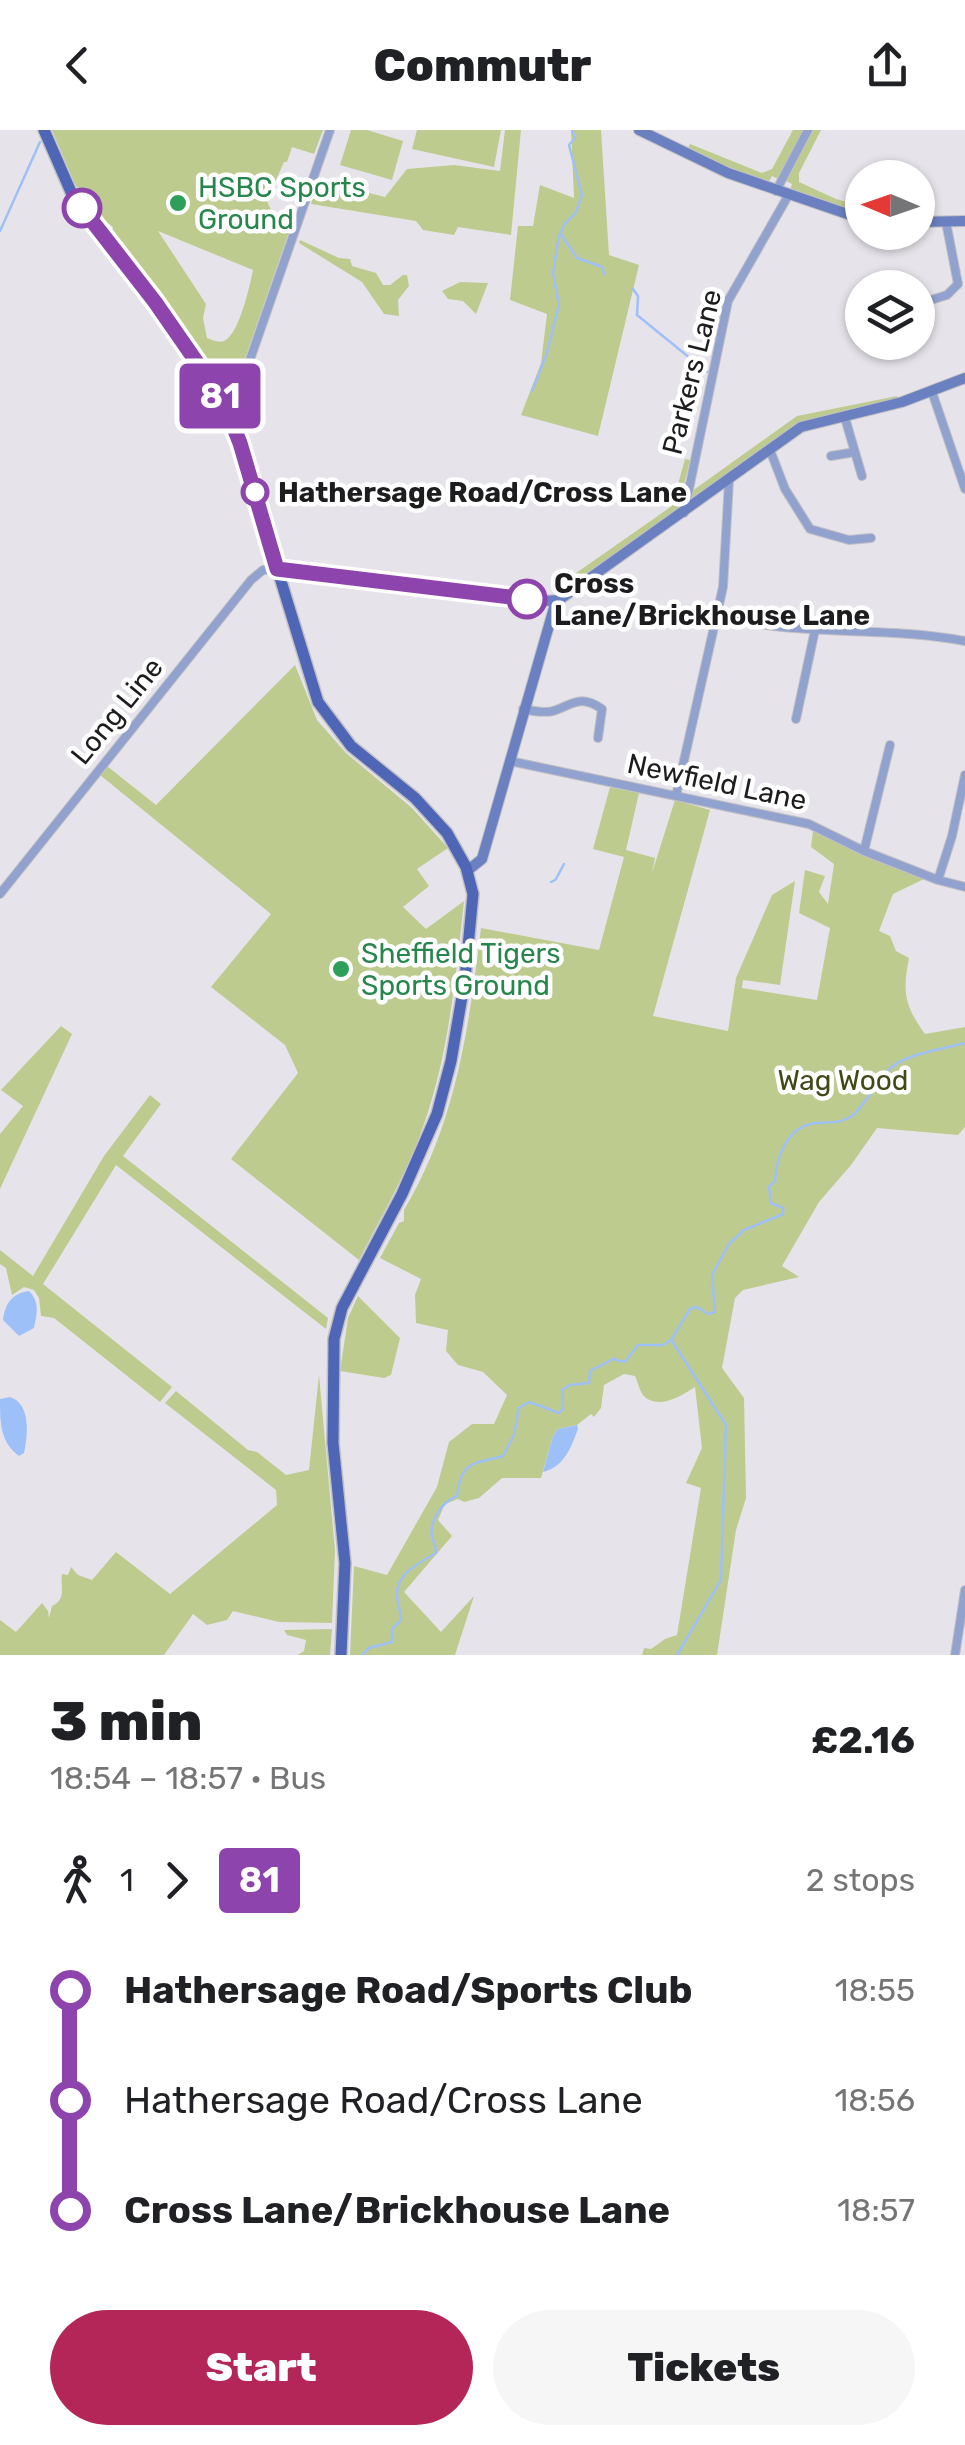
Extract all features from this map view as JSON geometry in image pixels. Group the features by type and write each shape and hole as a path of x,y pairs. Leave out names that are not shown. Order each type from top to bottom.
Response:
{"main road":[{"path":"44,130 77,202 202,366 230,416 312,684 326,715 351,746 438,822 456,845 467,870 473,906 466,978 437,1114 402,1194 342,1308 334,1339 333,1442 345,1563 341,1655"}],"street":[{"path":"230,416 330,130"},
{"path":"639,130 694,158 845,213"},
{"name":"Parkers Lane","path":"684,513 728,301 782,193 808,130"},
{"path":"935,222 965,221"},
{"path":"935,299 947,295 958,284 946,222"},
{"path":"277,569 556,600 567,596 801,427 845,418 965,378"},
{"path":"932,392 965,489"},
{"path":"845,418 862,476"},
{"path":"770,450 785,490 810,529 849,540 871,538"},
{"path":"831,456 854,452"},
{"path":"676,796 717,615 726,559 729,481"},
{"name":"Long Line","path":"0,894 251,580 263,570 277,569"},
{"path":"467,870 482,859 556,600"},
{"path":"717,615 771,628 896,631 965,641"},
{"path":"796,719 816,630"},
{"path":"523,709 555,711 572,701 595,704 602,709 598,738"},
{"path":"864,851 890,745"},
{"name":"Newfield Lane","path":"510,761 809,824 864,851 965,887"},
{"path":"938,880 965,774"},
{"path":"954,1655 965,1590"}],"green space":[{"name":"HSBC Sports Ground","path":"52,130 323,130 314,154 292,147 275,182 272,199 267,201 276,221 289,232 234,390 227,389 112,233 113,227 95,213 75,184","holes":["158,231 253,270 243,309 229,337 224,341 207,338 203,318 206,304"]},
{"path":"351,130 367,130 403,141 392,180 340,165"},
{"path":"417,130 501,130 494,167 412,149"},
{"path":"505,130 521,130 511,235 458,227 454,235 423,230 416,221 311,204 318,180 385,197 407,169 454,165 500,171"},
{"path":"571,130 601,130 609,255 639,265 598,436 521,415 541,363 547,314 510,300 518,226 533,226 540,185 574,198"},
{"path":"793,130 803,130 778,179 772,176 768,183 687,150 690,144 762,173 772,169"},
{"path":"812,130 821,130 799,173 799,182 845,201 845,209 790,191 792,184 786,181"},
{"path":"300,240 350,259 352,266 376,273 383,285 407,275 409,286 398,300 399,316 384,314 362,282 299,243"},
{"path":"460,282 488,283 476,314 463,301 448,299 442,291"},
{"path":"897,396 897,400 795,426 689,505 688,494 797,416"},
{"path":"685,459 690,460 677,513 574,585 569,578 672,506"},
{"name":"Sheffield Tigers Sports Ground","path":"295,665 317,720 346,753 412,808 448,848 417,869 429,886 403,907 426,929 464,901 450,1012 433,1094 411,1157 359,1260 231,1159 298,1073 285,1045 211,987 271,914 100,775 107,766 156,805"},
{"name":"Wag Wood","path":"610,787 639,793 626,850 655,858 652,873 675,800 710,810 653,1016 728,1031 736,978 772,895 795,881 780,985 743,980 742,988 817,1000 830,928 799,913 805,870 825,876 819,892 828,904 834,864 811,847 813,831 924,879 893,894 879,931 890,936 896,951 909,958 907,999 925,1034 965,1027 965,1127 958,1135 877,1128 819,1202 782,1266 799,1277 743,1290 735,1298 722,1368 744,1398 746,1498 736,1530 717,1655 642,1655 644,1648 651,1649 677,1635 701,1488 686,1483 702,1448 695,1387 672,1400 652,1401 642,1394 635,1376 624,1374 604,1385 601,1408 594,1417 591,1414 577,1425 558,1429 541,1478 502,1478 479,1498 445,1504 438,1520 452,1536 404,1592 441,1632 474,1596 455,1655 350,1655 354,1566 387,1575 437,1487 449,1442 472,1424 494,1424 507,1395 483,1372 458,1365 446,1351 448,1330 416,1323 415,1295 421,1279 380,1258 399,1223 404,1221 404,1210 422,1177 448,1109 465,1038 481,928 599,950 624,857 593,849"},
{"path":"61,1026 72,1034 0,1189 0,1134 23,1106 1,1090"},
{"path":"150,1095 161,1104 123,1156 328,1318 326,1329 116,1165 43,1284 172,1387 160,1402 54,1318 41,1316 34,1290 24,1287 12,1295 6,1268 0,1264 0,1250 33,1276 104,1156"},
{"path":"358,1296 400,1338 391,1375 384,1378 340,1371 348,1318"},
{"path":"319,1375 335,1550 332,1623 279,1622 233,1611 227,1620 207,1625 193,1614 164,1655 0,1655 0,1620 16,1632 42,1603 49,1618 52,1606 61,1596 62,1574 68,1575 71,1567 78,1575 92,1580 116,1552 170,1594 277,1505 276,1490 165,1403 176,1391 248,1450 257,1452 286,1475 309,1470"},
{"path":"332,1629 330,1655 298,1655 304,1651 306,1640 287,1635 284,1630"}],"water":[{"path":"29,1291 36,1304 34,1328 19,1336 3,1320 4,1314 14,1297"},
{"path":"10,1397 25,1413 24,1453 19,1456 8,1444 1,1423 0,1399"},
{"path":"577,1425 566,1456 543,1472 558,1429"}],"waterway":[{"path":"532,391 559,305 553,273 559,236 576,212 582,195 569,145 575,138 572,130"},
{"path":"0,231 40,142"},
{"path":"561,234 577,258 602,267 604,274"},
{"path":"633,289 638,296 637,315 707,372"},
{"path":"556,879 564,864"},
{"path":"551,882 555,880"},
{"path":"362,1655 369,1648 392,1642 392,1629 401,1620 397,1595 401,1580 436,1553 432,1537 435,1518 457,1496 466,1470 503,1456 514,1435 519,1408 529,1402 559,1413 563,1409 562,1390 589,1383 590,1371 613,1359 625,1362 638,1345 663,1345 671,1340 690,1309 715,1312 712,1275 729,1244 744,1230 783,1214 783,1208 771,1203 769,1186 775,1182 781,1153 790,1137 805,1126 853,1115 886,1072 902,1060 965,1043"},
{"path":"672,1341 726,1425 721,1580 677,1655"}],"bus line":[{"name":"81","path":"82,208 155,302 223,400 240,443 277,569 527,599"}],"place":[{"name":"HSBC Sports Ground","path":"178,203"},
{"name":"Hathersage Road/Cross Lane","path":"255,492"},
{"name":"Cross Lane/Brickhouse Lane","path":"527,599"},
{"name":"Sheffield Tigers Sports Ground","path":"341,969"}]}
